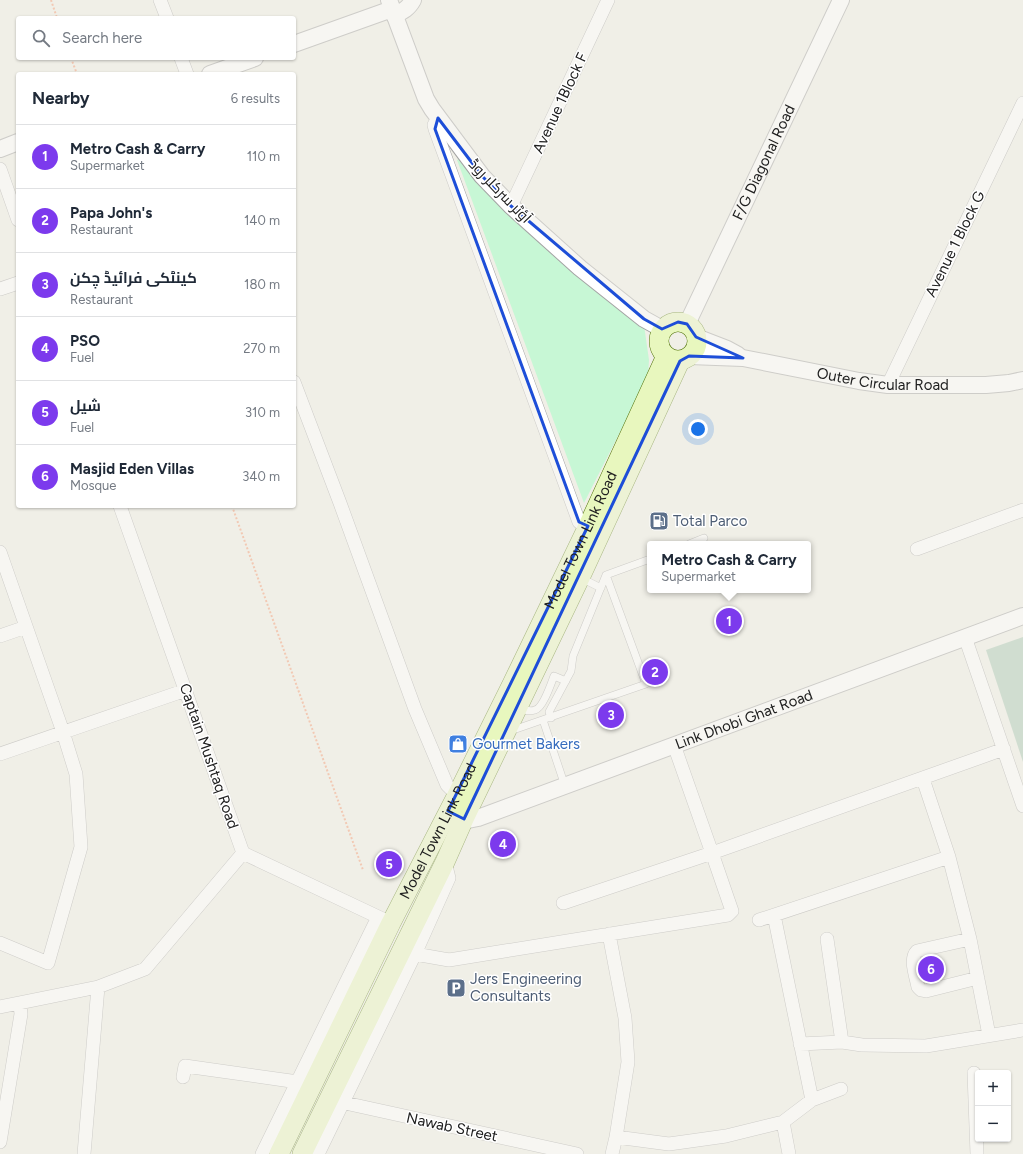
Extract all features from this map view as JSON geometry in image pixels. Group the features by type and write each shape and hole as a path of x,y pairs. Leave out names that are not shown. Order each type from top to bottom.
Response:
{"main road":[{"path":"678,322 691,330 695,348 678,358 661,350 658,343 662,329 669,324 678,322"},
{"name":"Model Town Link Road","path":"279,1154 384,920 456,815 466,796 588,526 678,358"},
{"name":"Model Town Link Road","path":"466,796 509,726 518,708 580,578 678,358"},
{"name":"Model Town Link Road","path":"302,1154 336,1101 408,951 445,862 456,815"}],"street":[{"path":"160,0 166,16"},
{"path":"296,43 392,8 405,11 413,0"},
{"name":"Avenue 1Block F","path":"512,206 608,0"},
{"name":"F/G Diagonal Road","path":"691,330 841,0"},
{"name":"آؤٹر سرکلر روڈ","path":"392,8 426,99 438,118 482,176 512,206 580,268 644,319 662,329"},
{"path":"182,60 186,72"},
{"path":"216,72 249,60"},
{"name":"Avenue 1 Block G","path":"888,385 1023,103"},
{"path":"438,118 434,125 451,174 579,522 588,526"},
{"path":"0,149 16,143"},
{"path":"0,170 16,214"},
{"path":"0,289 16,284"},
{"name":"Outer Circular Road","path":"691,330 743,358"},
{"name":"Outer Circular Road","path":"678,358 743,358 859,381 888,385 986,384 1010,383 1023,380"},
{"path":"296,387 415,709 447,785 466,796"},
{"name":"Captain Mushtaq Road","path":"121,508 243,853"},
{"path":"917,549 1023,510"},
{"path":"0,552 63,732 76,774 82,847 48,963 0,943"},
{"name":"Link Dhobi Ghat Road","path":"456,815 468,820 478,818 1023,616"},
{"path":"0,636 26,627"},
{"path":"965,637 1023,806"},
{"path":"0,754 186,690"},
{"path":"408,951 448,960 728,915 732,911 674,745"},
{"path":"563,903 712,853 1004,749"},
{"path":"922,779 949,856 970,939 989,1035"},
{"path":"0,1007 98,987 145,969 243,853 384,920 347,967 298,1082 262,1154"},
{"path":"759,920 949,856"},
{"path":"774,915 812,1100"},
{"path":"609,934 625,1018 628,1062 612,1154"},
{"path":"827,938 842,1042"},
{"path":"970,939 917,951 914,954 913,959 918,987 921,990 926,991 978,978"},
{"path":"84,1154 98,987"},
{"path":"0,1142 21,1014 20,1003"},
{"path":"800,1044 842,1042 862,1045 926,1046 1023,1030"},
{"path":"183,1077 185,1066 298,1082"},
{"path":"974,1073 977,1154"},
{"path":"616,1138 669,1149 783,1122 812,1100 841,1089"},
{"path":"318,1154 336,1101"},
{"name":"Nawab Street","path":"336,1101 577,1154"},
{"path":"783,1122 789,1154"}],"lane":[{"path":"696,541 704,538"},
{"path":"551,718 549,712 571,671 573,656 606,575 647,560"},
{"path":"509,726 516,730 646,684 606,575"},
{"path":"580,578 601,588"},
{"path":"518,708 527,711 534,711 539,708 554,676 566,681"},
{"path":"543,720 565,786"}],"path":[{"path":"50,0 56,16"},
{"path":"72,60 76,72"},
{"path":"233,508 363,870"}],"highlighted area":[{"path":"438,118 482,176 511,206 644,319 662,329 678,322 687,324 696,337 743,358 689,356 680,361 464,819 448,811 588,526 579,522 435,129"}],"green space":[{"path":"467,155 644,325 649,360 648,377 584,503 457,160"},
{"path":"1023,637 1023,762 986,650"}],"place":[{"name":"Total Parco","path":"659,521"},
{"name":"Metro Cash & Carry","path":"729,621"},
{"name":"Papa John's","path":"655,672"},
{"name":"کینٹکی فرائیڈ چکن","path":"611,715"},
{"name":"Gourmet Bakers","path":"458,744"},
{"name":"PSO","path":"503,844"},
{"name":"شیل","path":"389,864"},
{"name":"Masjid Eden Villas","path":"931,969"},
{"name":"Jers Engineering Consultants","path":"456,988"}]}
